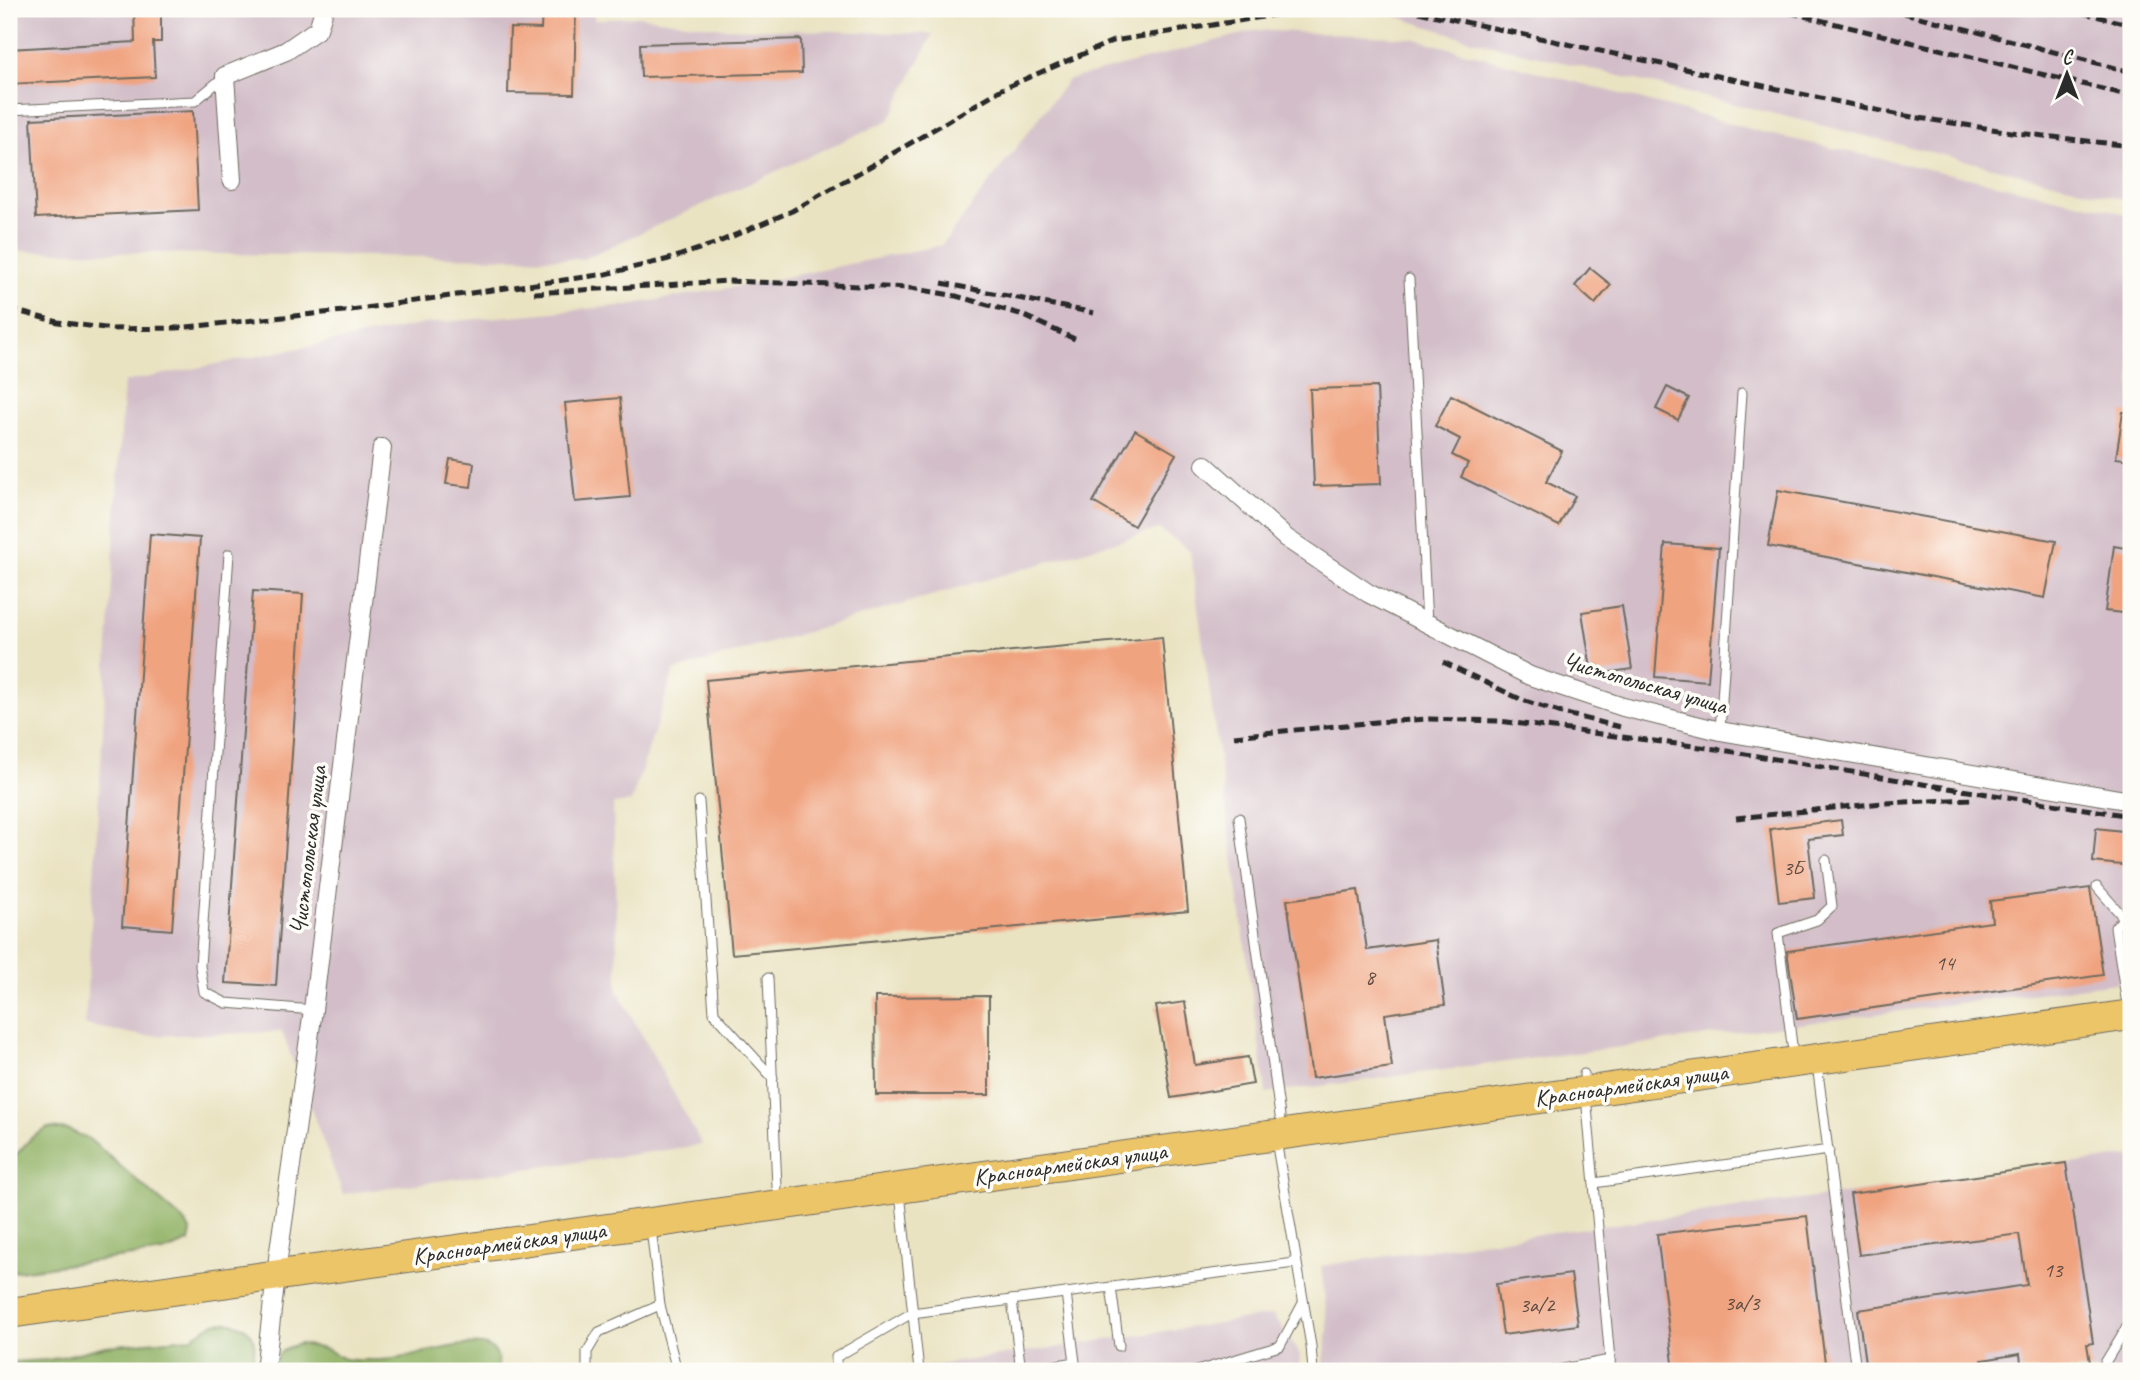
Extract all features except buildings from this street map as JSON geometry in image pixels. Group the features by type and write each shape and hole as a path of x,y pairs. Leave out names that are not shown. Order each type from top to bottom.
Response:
{"main road":[{"name":"Красноармейская улица","path":"9,1313 777,1187 1278,1126 2130,1003"},
{"name":"Красноармейская улица","path":"9,1295 650,1223 900,1188 1278,1126"}],"street":[{"path":"232,180 225,76 286,51 318,29 324,9"},
{"name":"Чистопольская улица","path":"265,1371 313,1010 382,448"},
{"name":"Чистопольская улица","path":"1205,465 1286,538 1368,593 1530,676 1623,707 1720,731 2131,801"}],"lane":[{"path":"9,110 195,102 225,76"},
{"path":"1409,279 1427,623"},
{"path":"1720,731 1741,393"},
{"path":"229,554 200,966 204,992 226,1003 313,1010"},
{"path":"699,801 714,1013 772,1078"},
{"path":"1239,818 1296,1263 1311,1346 1312,1371"},
{"path":"1826,860 1832,905 1817,920 1778,933 1829,1150 1856,1371"},
{"path":"2097,887 2128,915 2115,927 2130,1003"},
{"path":"768,978 777,1187"},
{"path":"1585,1083 1611,1371"},
{"path":"1594,1183 1829,1150"},
{"path":"900,1188 919,1371"},
{"path":"650,1223 660,1305 677,1371"},
{"path":"836,1371 836,1357 912,1313 1296,1263"},
{"path":"1111,1287 1119,1346"},
{"path":"1012,1300 1022,1371 1075,1362 1066,1293"},
{"path":"1198,1371 1280,1346 1303,1303"},
{"path":"587,1371 587,1352 599,1332 660,1305"},
{"path":"2100,1371 2131,1320"},
{"path":"1553,1371 1610,1360"}],"shaded area":[{"path":"9,9 594,9 594,20 637,16 723,28 933,34 889,120 583,259 9,251"},
{"path":"1373,9 2131,9 2131,201 1468,39"},
{"path":"1257,30 1412,38 1769,134 2131,216 2131,981 1266,1093 1190,551 1159,529 674,671 631,802 613,804 618,991 702,1145 343,1194 282,1032 144,1036 85,1025 124,382 424,324 628,305 752,284 942,245 1068,80"},
{"path":"2131,1156 2131,1371 1323,1371 1328,1329 1321,1266 1480,1242"},
{"path":"1273,1315 1300,1355 1300,1371 898,1371"}],"green space":[{"path":"48,1128 69,1130 89,1139 185,1222 191,1232 189,1242 163,1252 9,1272 9,1163 31,1138"},
{"path":"227,1322 245,1328 253,1338 251,1371 9,1371 9,1362 49,1360 106,1346 190,1338 215,1323"},
{"path":"300,1344 357,1360 392,1359 448,1347 480,1345 491,1348 497,1357 496,1371 273,1371 275,1360 281,1352"}],"railway":[{"path":"9,309 58,322 112,329 176,328 344,311 606,274 669,259 714,244 792,211 1002,89 1113,41 1325,9"},
{"path":"1404,9 1900,115 2018,133 2131,146"},
{"path":"1775,9 2131,96"},
{"path":"1889,9 2131,72"},
{"path":"2068,9 2131,25"},
{"path":"534,293 728,281 911,288 956,296 1020,314 1079,341"},
{"path":"942,283 1094,313"},
{"path":"1443,662 1522,700 1620,727"},
{"path":"1234,736 1376,722 1429,719 1499,721 1716,749 2131,816"},
{"path":"1736,818 1883,803 1973,799"}]}
